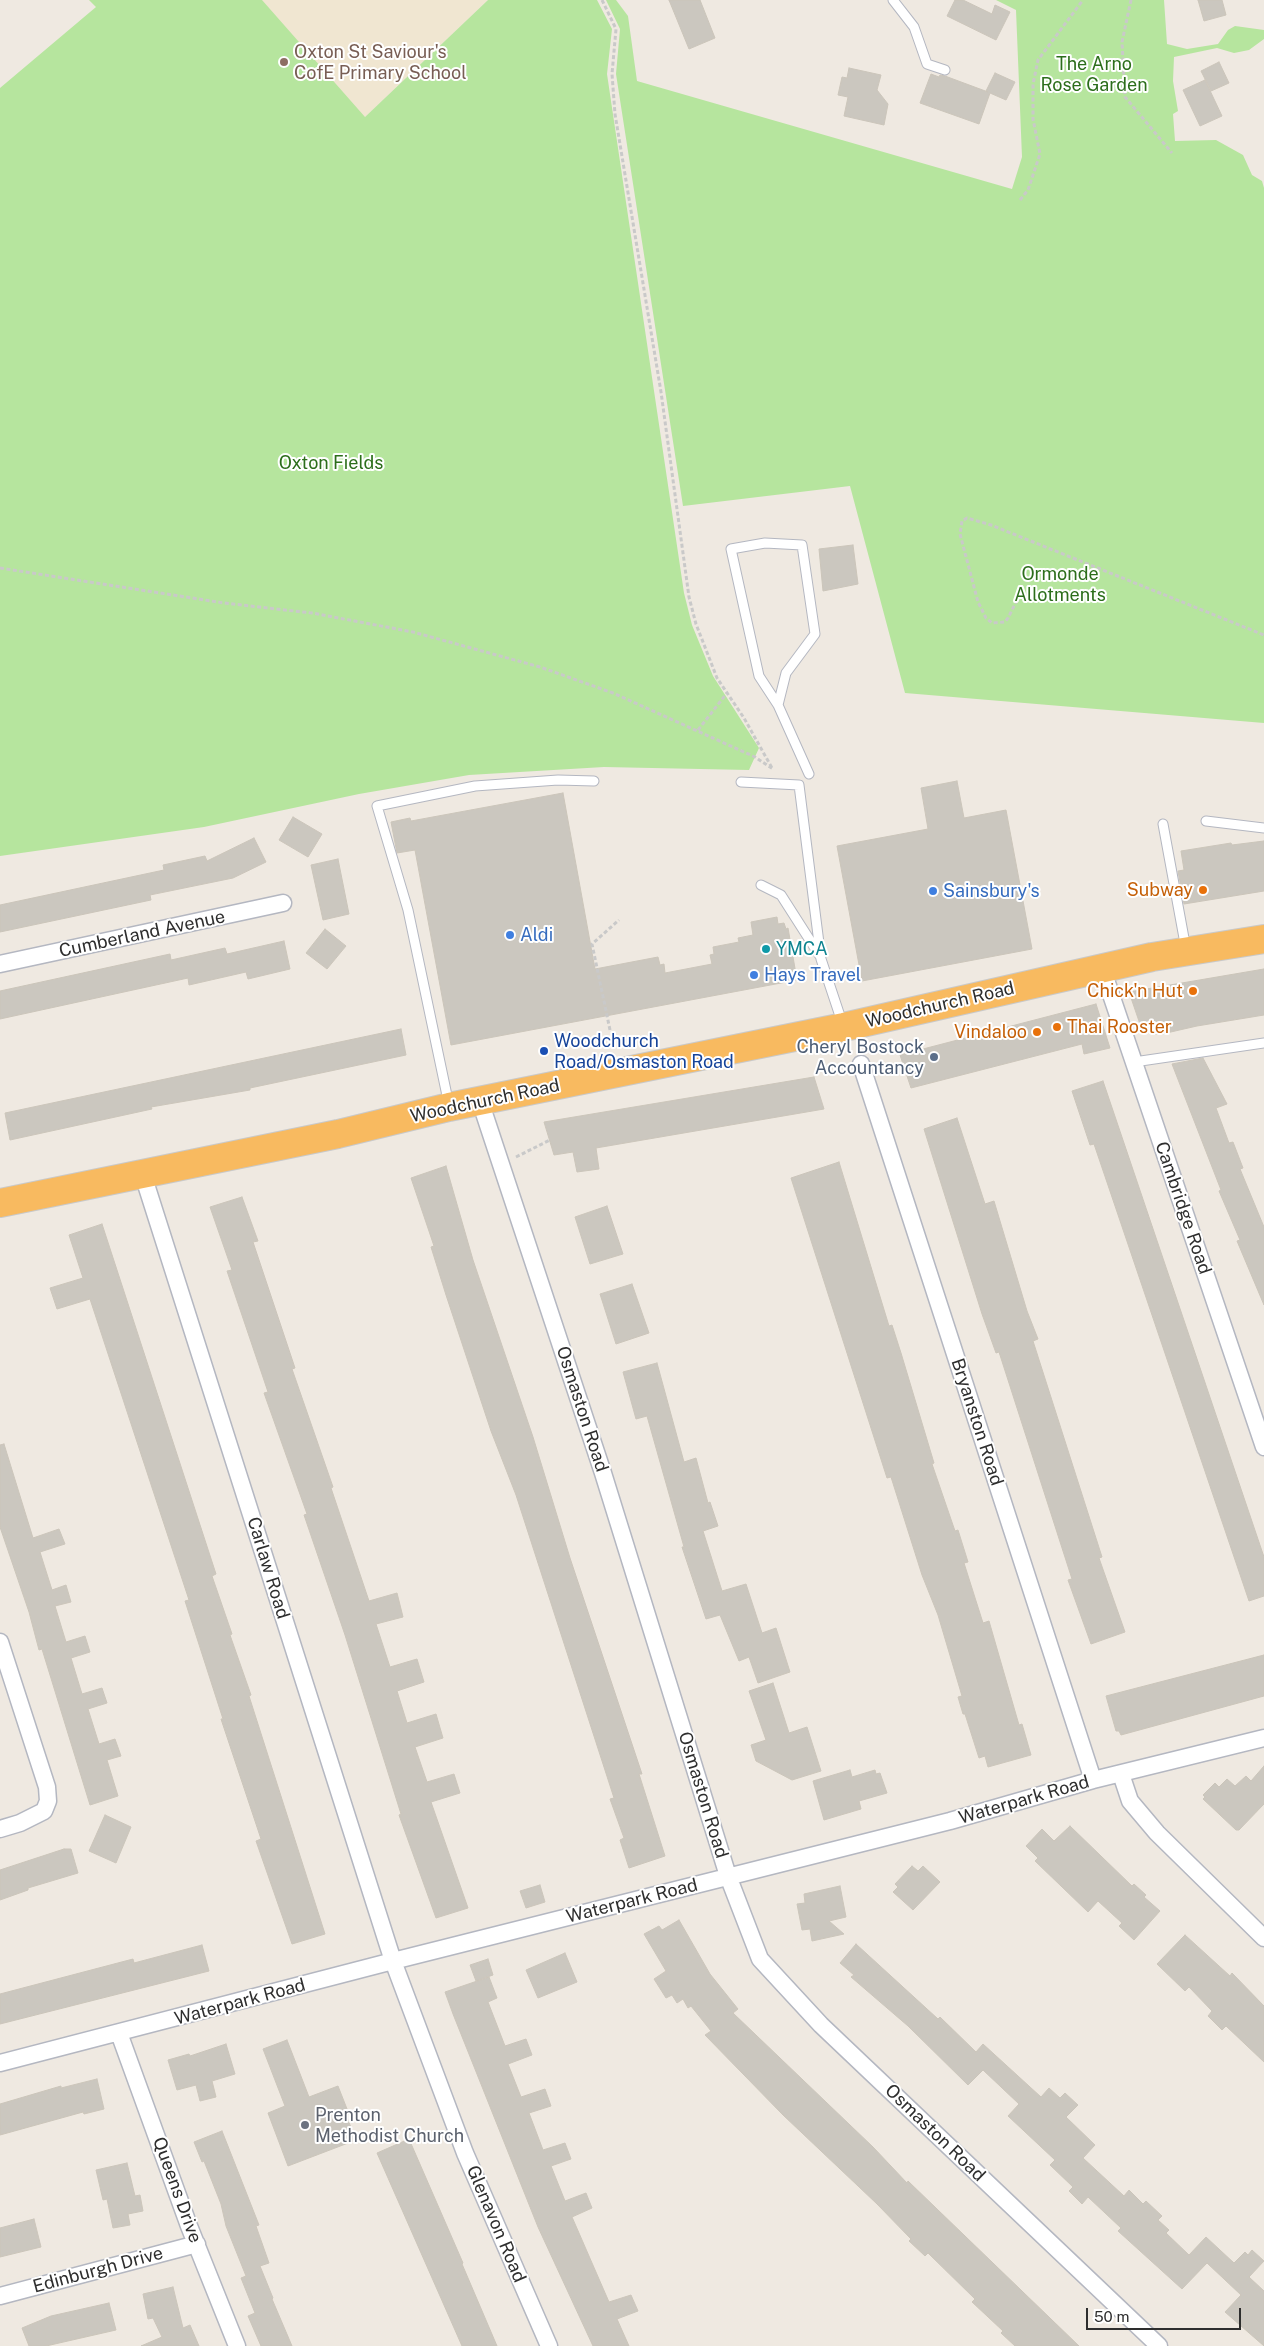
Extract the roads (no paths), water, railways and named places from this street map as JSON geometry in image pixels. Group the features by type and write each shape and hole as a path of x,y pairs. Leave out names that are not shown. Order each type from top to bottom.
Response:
{"highway":[{"name":"Woodchurch Road","path":"0,1203 338,1134 449,1107 844,1028 1102,968 1186,951 1264,939"}],"street":[{"name":"Cumberland Avenue","path":"0,964 284,903"},
{"name":"Cambridge Road","path":"1102,968 1264,1447"},
{"name":"Bryanston Road","path":"861,1064 1093,1780"},
{"name":"Osmaston Road","path":"480,1101 606,1482 728,1876 760,1959 821,2025 1159,2346"},
{"name":"Carlaw Road","path":"143,1175 393,1961"},
{"path":"0,1642 47,1787 48,1800 44,1811 20,1823 0,1829"},
{"name":"Waterpark Road","path":"0,2063 393,1961 950,1821 1093,1780 1264,1738"},
{"path":"1121,1774 1130,1801 1157,1833 1264,1938"},
{"name":"Glenavon Road","path":"393,1961 465,2153 549,2346"},
{"name":"Queens Drive","path":"119,2033 197,2244 238,2346"},
{"name":"Edinburgh Drive","path":"0,2296 197,2244"}],"lane":[{"path":"893,0 914,27 927,64 945,70"},
{"path":"778,706 786,673 815,634 802,545 765,542 731,550 759,676 778,706 809,774"},
{"path":"449,1107 408,910 377,806 475,786 558,780 594,781"},
{"path":"742,782 798,785 822,959 844,1028"},
{"path":"1206,821 1264,828"},
{"path":"1163,824 1186,951"},
{"path":"761,885 781,895 822,959"},
{"path":"1134,1062 1264,1043"}],"place":[{"name":"Oxton St Saviour's CofE Primary School","path":"284,62"},
{"name":"Subway","path":"1203,890"},
{"name":"Sainsbury's","path":"933,891"},
{"name":"Aldi","path":"510,935"},
{"name":"YMCA","path":"766,949"},
{"name":"Hays Travel","path":"754,975"},
{"name":"Chick'n Hut","path":"1193,991"},
{"name":"Thai Rooster","path":"1057,1027"},
{"name":"Vindaloo","path":"1037,1032"},
{"name":"Woodchurch Road/Osmaston Road","path":"544,1051"},
{"name":"Cheryl Bostock Accountancy","path":"934,1057"},
{"name":"Prenton Methodist Church","path":"305,2125"}],"park label":[{"name":"The Arno Rose Garden","path":"1094,74"},
{"name":"Oxton Fields","path":"331,463"},
{"name":"Ormonde Allotments","path":"1060,584"}]}
